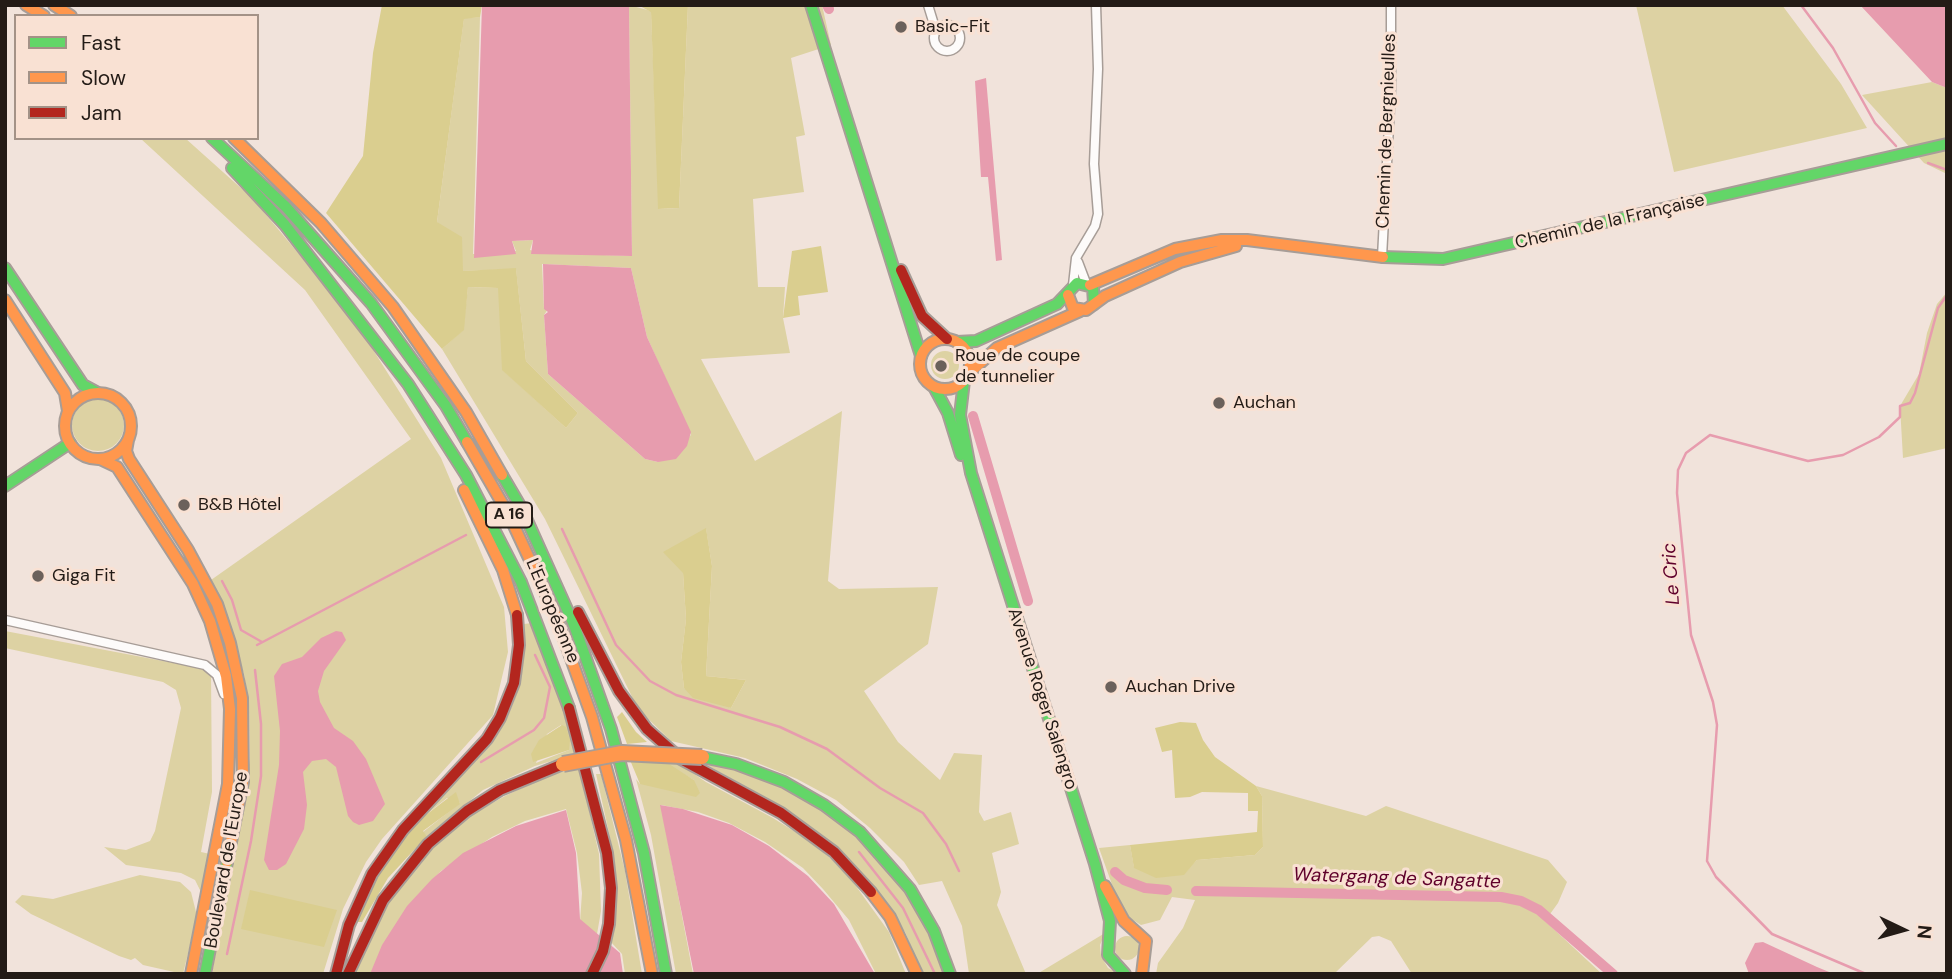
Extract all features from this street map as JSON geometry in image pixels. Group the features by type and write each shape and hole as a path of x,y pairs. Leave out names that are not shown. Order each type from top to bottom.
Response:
{"main road":[{"path":"811,5 921,356 922,374 934,387 949,389 966,378 969,356 922,316 883,233"},
{"path":"202,140 271,209 385,352 466,475 502,543 540,626 569,707 594,792 607,853 611,896 606,938 592,974"},
{"name":"L'Européenne","path":"214,140 292,214 371,303 446,406 505,508 555,614 592,717 628,848 652,974"},
{"name":"L'Européenne","path":"236,140 321,223 382,293 457,397 512,491 564,600 611,729 646,862 666,974"},
{"name":"Chemin de la Française","path":"952,340 976,341 1057,304 1079,287 1188,245 1228,240 1382,257 1436,260 1469,255 1947,144"},
{"name":"Chemin de la Française","path":"966,378 992,351 1206,252 1270,243"},
{"path":"5,268 81,383 96,392 113,396 126,407 131,423 128,440 117,453 100,459 83,455 70,443 65,428 68,411 65,393 5,300"},
{"path":"1079,287 1096,293 1088,307 1071,306 1079,287"},
{"path":"921,356 931,343 952,340"},
{"path":"336,974 349,925 378,865 403,830 477,752 500,718 514,683 519,645 516,606 503,570 441,447 385,352"},
{"name":"Avenue Roger Salengro","path":"966,378 961,421 988,534"},
{"name":"Avenue Roger Salengro","path":"934,387 948,413 1095,864 1110,920 1108,942"},
{"path":"68,411 80,398 96,392"},
{"name":"Boulevard de l'Europe","path":"128,440 126,451 129,459 188,550 216,604 230,643 242,698 243,782 205,974"},
{"path":"5,486 70,443"},
{"name":"Boulevard de l'Europe","path":"100,459 117,467 199,595 222,659 230,724 227,793 191,974"},
{"path":"512,491 545,540 608,673 647,729 681,759 781,813 834,852 862,880 890,918 917,974"},
{"path":"348,974 383,900 428,844 467,810 530,775 563,764 622,753 702,757 736,764 784,782 824,805 854,827 891,864 934,931 950,974"},
{"name":"Avenue Roger Salengro","path":"1095,864 1122,918 1135,930"},
{"path":"1142,974 1145,958 1147,944 1135,930 1121,930 1108,942 1108,955 1121,970 1131,969 1145,958"}],"street":[{"path":"928,5 936,31"},
{"path":"1079,287 1079,252 1095,226 1098,214 1094,164 1098,69 1096,5"},
{"name":"Chemin de Bergnieulles","path":"1382,257 1391,103 1391,5"},
{"path":"5,620 205,665 214,671 222,685 230,724"}],"shaded area":[{"path":"382,5 482,5 480,17 464,19 437,222 462,237 463,271 516,268 526,361 578,413 566,428 502,370 498,288 468,287 464,330 442,349 326,213 363,156 373,53"},
{"path":"482,5 629,5 632,256 531,254 533,240 512,241 516,254 474,258"},
{"path":"629,5 651,11 659,209 679,208 688,5 822,5 831,45 791,58 805,135 796,137 804,192 753,199 758,287 785,287 783,318 790,353 701,359 755,461 842,411 828,581 839,589 938,587 928,644 864,691 898,742 940,780 954,753 982,755 979,812 984,821 1011,812 1019,844 992,853 1001,892 997,905 1026,974 969,974 962,926 942,881 919,885 904,862 870,828 836,800 797,779 745,758 671,741 638,709 545,519 442,349 463,330 468,287 499,288 503,370 566,428 578,413 526,361 516,269 463,271 437,222 464,18 480,17 473,254 516,251 512,241 533,240 530,250 544,253 632,256","holes":["542,264 631,268 647,337 691,435 658,462 645,459 548,374 544,315 548,309 544,309","706,529 712,566 706,676 746,680 731,708 684,688 681,662 686,619 683,573"]},
{"path":"638,5 688,5 679,208 658,209 651,12"},
{"path":"1636,5 1782,5 1841,84 1867,128 1674,172"},
{"path":"1860,5 1947,5 1947,88 1932,82"},
{"path":"986,78 1002,260 996,261 988,177 981,177 975,81"},
{"path":"1932,82 1947,88 1947,174 1924,163 1862,95"},
{"path":"142,140 187,140 252,198 355,321 441,458 504,607 508,652 493,715 382,839 366,862 343,909 323,974 212,974 250,759 249,707 244,674 211,580 411,439 305,290"},
{"path":"821,246 828,292 798,296 800,315 783,318 792,251"},
{"path":"543,264 631,268 647,337 691,432 687,446 676,459 658,462 645,459 548,374 544,315 548,312 544,309"},
{"path":"1947,292 1947,448 1903,458 1900,406 1919,374 1927,333 1937,304"},
{"path":"945,351 955,355 959,365 955,375 945,379 935,375 931,365 935,355"},
{"path":"98,399 117,406 124,425 117,444 98,451 79,444 72,425 79,406"},
{"path":"706,528 712,566 706,676 746,680 731,708 693,698 684,688 681,662 686,619 683,573 663,552"},
{"path":"532,623 578,753 535,766 483,790 427,836 423,832 460,803 447,798 414,824 498,734 508,716 516,696 524,624","holes":["561,725 569,750 536,763 547,734"]},
{"path":"5,631 200,668 211,673 212,792 201,852 210,854 202,894 195,880 181,873 126,865 104,847 126,850 150,841 155,831 181,708 176,690 163,682 5,648"},
{"path":"336,631 342,632 346,640 324,671 318,691 320,702 334,728 353,741 366,759 385,804 373,821 359,825 353,822 348,816 336,767 326,759 312,761 303,772 307,805 304,829 286,864 277,870 269,870 264,860 279,765 280,731 274,676 282,664 302,657 321,638"},
{"path":"622,712 647,742 627,744 617,717"},
{"path":"1180,722 1196,723 1203,740 1215,757 1256,786 1262,796 1263,847 1255,855 1197,860 1184,875 1156,878 1134,868 1130,845 1257,832 1258,811 1248,811 1248,793 1202,792 1190,797 1175,798 1172,750 1162,752 1155,728"},
{"path":"562,725 566,727 570,740 569,750 533,762 531,754 539,740"},
{"path":"672,759 706,782 813,843 831,859 853,882 889,932 906,974 876,974 849,920 803,868 765,842 729,823 698,812 661,805 693,974 676,974 651,835 636,779 640,784 694,780 659,760"},
{"path":"630,760 666,762 694,780 700,793 696,797 640,784"},
{"path":"698,760 754,774 817,805 865,843 916,907 946,974 923,974 905,932 843,852 780,806"},
{"path":"579,767 599,854 601,911 597,934 580,922 582,893 577,853 566,809 525,821 492,837 441,871 416,898 370,974 355,974 369,937 391,899 412,869 443,837 478,811 505,796 545,777"},
{"path":"596,774 601,774 625,871 642,974 625,974 622,954 611,942 613,851"},
{"path":"1256,786 1366,816 1386,806 1548,860 1567,882 1558,903 1545,921 1602,974 1412,974 1391,941 1379,936 1372,937 1334,974 1156,974 1158,963 1183,928 1195,900 1172,897 1160,920 1141,925 1130,918 1115,893 1099,848 1130,845 1134,867 1183,875 1197,860 1255,855 1263,847 1262,796"},
{"path":"456,792 460,804 423,831 427,836 388,878 362,922 356,922 377,875 414,824"},
{"path":"660,805 683,809 732,825 769,846 808,876 834,904 875,974 694,974"},
{"path":"566,810 576,853 580,919 620,953 623,974 370,974 382,945 407,906 432,879 463,853 516,826"},
{"path":"140,875 180,882 191,892 197,916 183,974 143,965 135,958 131,960 119,956 31,914 15,902 22,895 53,899"},
{"path":"250,890 337,910 324,947 241,929"},
{"path":"1105,933 1100,945 1101,956 1108,968 1119,974 1037,974"},
{"path":"1127,936 1136,939 1139,948 1136,957 1127,960 1118,957 1115,948 1118,939"},
{"path":"1763,942 1834,974 1749,974 1745,963 1755,943"}],"waterway":[{"path":"827,5 829,9"},
{"name":"Le Cric","path":"1801,5 1833,48 1875,123 1896,146"},
{"name":"Le Cric","path":"1928,163 1947,170"},
{"name":"Le Cric","path":"1866,974 1772,934 1716,877 1707,861 1717,725 1713,702 1691,635 1677,493 1678,470 1686,453 1710,435 1808,461 1843,455 1879,437 1900,417 1900,406 1910,403 1915,393 1938,308 1947,295"},
{"path":"973,416 1028,601"},
{"path":"562,529 616,645 650,681 676,695 780,727 827,749 880,788 923,813 946,844 959,871"},
{"path":"257,645 466,535"},
{"path":"222,581 232,600 241,630 262,642"},
{"path":"481,762 534,730 544,718 550,687 535,655"},
{"path":"227,954 251,841 261,776 261,724 255,670"},
{"path":"859,852 903,908 935,974"},
{"path":"1115,872 1124,880 1145,888 1167,890"},
{"name":"Watergang de Sangatte","path":"1196,891 1501,897 1521,901 1539,910 1613,974"}],"traffic: fast":[{"path":"811,5 921,356"},
{"path":"214,140 286,207 371,303 446,406 467,442"},
{"path":"1383,257 1443,259 1947,144"},
{"path":"232,168 285,225 408,384 466,475 521,582 569,708"},
{"path":"5,268 83,385 96,392"},
{"path":"957,342 976,341 1057,304 1077,283 1093,287 1094,304"},
{"path":"964,381 960,415 971,473 1095,864 1110,921 1108,955 1125,974"},
{"path":"934,387 948,413 961,455"},
{"path":"5,486 70,443"},
{"path":"502,475 522,509 574,625 611,729 644,853 666,974"},
{"path":"702,757 736,764 784,782 824,805 860,832 910,889 934,931 950,974"},
{"path":"205,974 227,862"}],"traffic: slow":[{"path":"26,5 41,14"},
{"path":"54,5 68,14"},
{"path":"236,140 321,223 393,307 466,412 502,475"},
{"path":"1090,285 1175,249 1222,240 1247,240 1383,257"},
{"path":"1068,295 1073,308 1086,310 1105,296 1180,262 1236,246"},
{"path":"5,300 65,393 68,411"},
{"path":"970,372 997,348 1080,311"},
{"path":"945,339 963,346 970,364 963,382 945,389 927,382 920,364 927,346 945,339"},
{"path":"92,393 104,393 116,398 126,408 131,426 129,439 116,454 104,459 92,459 80,454 70,444 65,432 65,420 70,408 80,398 92,393"},
{"path":"128,440 126,451 129,459 188,550 217,604 230,643 242,698 243,782 227,862"},
{"path":"467,442 509,515 555,614 592,717 626,840 652,974"},
{"path":"100,459 117,467 193,584 210,621 226,676 230,709 228,784 191,974"},
{"path":"464,490 503,570 517,615"},
{"path":"563,764 622,753 702,757"},
{"path":"1105,886 1124,921 1146,941 1142,974"},
{"path":"871,892 890,917 917,974"}],"traffic: jam":[{"path":"901,270 922,316 947,339"},
{"path":"578,612 619,691 647,729 681,759 781,813 834,852 871,892"},
{"path":"336,974 349,925 372,874 403,830 487,739 500,718 514,683 519,645 517,615"},
{"path":"569,708 607,853 611,888 609,924 603,951 592,974"},
{"path":"348,974 383,900 428,844 467,811 500,790 563,764"}],"place":[{"name":"Basic-Fit","path":"901,27"},
{"name":"Roue de coupe de tunnelier","path":"941,366"},
{"name":"Auchan","path":"1219,403"},
{"name":"B&B Hôtel","path":"184,505"},
{"name":"Giga Fit","path":"38,576"},
{"name":"Auchan Drive","path":"1111,687"}]}
